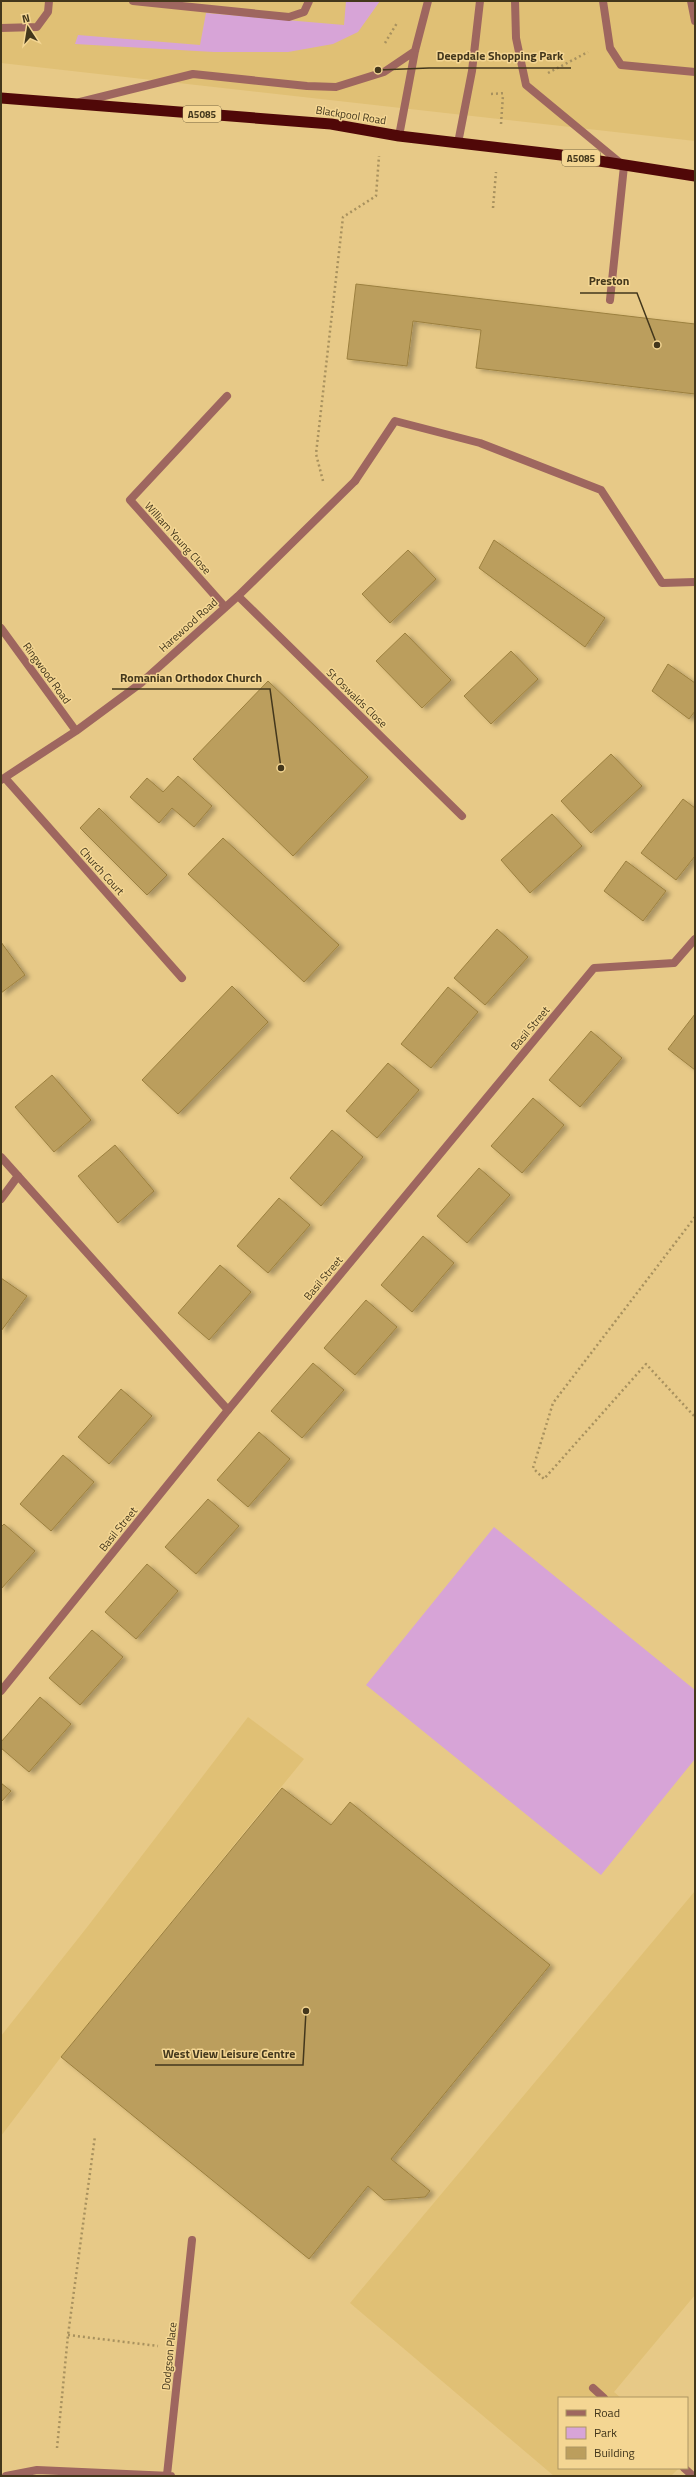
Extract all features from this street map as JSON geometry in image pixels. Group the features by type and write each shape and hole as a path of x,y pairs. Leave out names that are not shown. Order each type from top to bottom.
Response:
{"highway":[{"name":"Blackpool Road","path":"1,98 331,124 399,136 561,155 695,176"}],"street":[{"path":"1,28 37,27 48,12 49,1"},
{"path":"133,1 289,17 304,12 309,1"},
{"path":"399,136 415,51 428,1"},
{"path":"458,143 472,71 480,1"},
{"path":"514,1 516,38 526,85 624,166 610,300"},
{"path":"603,1 610,48 621,65 695,72"},
{"path":"691,1 695,21"},
{"path":"74,103 193,74 307,86 336,87 384,72 415,51"},
{"name":"William Young Close","path":"225,607 130,500 227,396"},
{"name":"Harewood Road","path":"3,779 76,731 141,683 238,596 328,505 355,480 395,421 480,443 601,490 662,583 695,582"},
{"name":"St Oswalds Close","path":"238,596 462,816"},
{"name":"Ringwood Road","path":"1,628 76,731"},
{"name":"Church Court","path":"3,779 182,978"},
{"name":"Basil Street","path":"1,1690 228,1410 594,968 674,963 695,939"},
{"path":"1,1157 228,1410"},
{"path":"1,1199 18,1176"},
{"name":"Dodgson Place","path":"6,2476 36,2470 54,2470 169,2476 180,2348 192,2240"},
{"path":"593,2388 603,2397"},
{"path":"685,2469 693,2476"}],"path":[{"path":"382,47 400,18"},
{"path":"548,73 592,50"},
{"path":"328,505 316,454 344,217 376,196"},
{"path":"695,1217 553,1403 533,1468 544,1479 646,1364 695,1417"},
{"path":"54,2470 68,2335 95,2136"},
{"path":"68,2335 180,2348"}],"shaded area":[{"path":"1,1 695,1 695,141 1,63"},
{"path":"248,1717 304,1759 61,2057 1,2136 1,2036 88,1926"},
{"path":"695,1891 695,2295 614,2392 620,2397 558,2397 558,2469 678,2469 671,2476 554,2476 350,2303"}],"green space":[{"path":"346,1 380,1 358,32 333,44 288,52 214,52 75,44 78,35 200,45 206,13 344,25"},
{"path":"494,1527 695,1690 695,1759 601,1875 366,1685"}],"building":[{"path":"356,284 695,324 695,394 476,368 481,330 413,321 407,366 347,359"},
{"path":"494,540 605,618 585,647 479,568"},
{"path":"408,550 436,579 390,623 362,594"},
{"path":"405,633 451,680 422,708 376,661"},
{"path":"511,651 538,679 491,724 464,696"},
{"path":"668,664 695,683 695,711 689,719 652,691"},
{"path":"268,681 368,777 293,856 193,759"},
{"path":"611,754 642,786 591,833 561,801"},
{"path":"178,776 212,806 194,827 172,808 159,823 130,797 147,778 163,792"},
{"path":"683,799 695,808 695,856 676,880 641,853"},
{"path":"99,808 167,875 147,895 80,828"},
{"path":"552,814 582,846 530,893 501,860"},
{"path":"223,838 339,945 304,982 188,874"},
{"path":"626,861 666,891 643,921 604,891"},
{"path":"497,929 528,957 485,1005 454,978"},
{"path":"1,942 25,975 1,993"},
{"path":"232,986 268,1022 178,1114 142,1080"},
{"path":"448,987 478,1012 431,1068 401,1044"},
{"path":"695,1014 695,1070 668,1049"},
{"path":"591,1031 622,1058 580,1107 549,1080"},
{"path":"388,1063 419,1090 377,1138 346,1111"},
{"path":"52,1075 91,1120 54,1152 15,1107"},
{"path":"533,1098 564,1125 522,1173 491,1146"},
{"path":"332,1130 363,1157 321,1206 290,1178"},
{"path":"115,1145 154,1191 118,1223 78,1176"},
{"path":"479,1168 510,1195 467,1243 437,1216"},
{"path":"279,1198 310,1225 268,1273 237,1246"},
{"path":"423,1236 454,1263 412,1312 381,1285"},
{"path":"220,1265 251,1292 209,1340 178,1313"},
{"path":"1,1278 27,1296 1,1331"},
{"path":"366,1300 397,1327 355,1375 324,1348"},
{"path":"313,1363 344,1390 302,1438 271,1411"},
{"path":"121,1389 152,1416 109,1464 78,1437"},
{"path":"259,1432 290,1459 248,1507 217,1480"},
{"path":"63,1455 94,1482 51,1531 20,1504"},
{"path":"208,1499 239,1526 196,1574 165,1547"},
{"path":"4,1524 35,1551 1,1589 1,1527"},
{"path":"147,1564 178,1591 136,1639 105,1612"},
{"path":"92,1630 123,1657 80,1705 49,1678"},
{"path":"40,1697 71,1724 29,1772 1,1748 1,1742"},
{"path":"1,1783 11,1791 1,1802"},
{"path":"282,1788 331,1825 350,1802 550,1965 391,2159 430,2191 425,2197 384,2200 368,2186 309,2259 61,2057"}],"place":[{"name":"Deepdale Shopping Park","path":"378,70"},
{"name":"Preston","path":"657,345"},
{"name":"Romanian Orthodox Church","path":"281,768"},
{"name":"West View Leisure Centre","path":"306,2011"}]}
